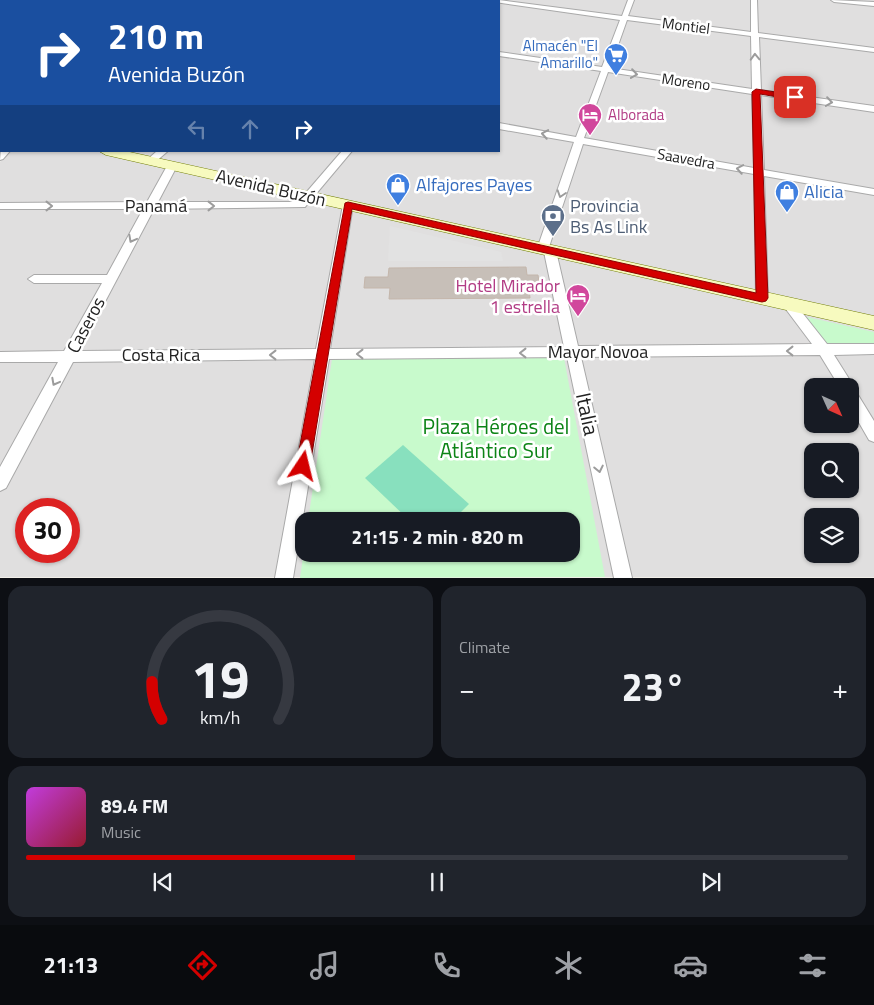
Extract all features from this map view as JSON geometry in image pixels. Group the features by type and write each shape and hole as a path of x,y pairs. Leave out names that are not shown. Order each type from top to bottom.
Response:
{"main road":[{"name":"Avenida Buzón","path":"110,152 874,323"}],"street":[{"path":"550,8 555,0"},
{"path":"546,250 579,140 630,0"},
{"path":"754,0 762,298"},
{"path":"834,0 874,4"},
{"name":"Montiel","path":"500,2 874,50"},
{"name":"Moreno","path":"500,54 874,109"},
{"name":"Saavedra","path":"500,126 874,192"},
{"path":"151,161 162,152"},
{"path":"308,196 346,152"},
{"name":"Caseros","path":"0,484 172,166"},
{"name":"Panamá","path":"0,206 301,205 308,196"},
{"path":"284,578 348,205"},
{"name":"Italia","path":"546,250 574,352 623,578"},
{"path":"34,279 111,279"},
{"path":"788,304 825,350 841,378"},
{"name":"Mayor Novoa","path":"322,354 874,349"},
{"name":"Costa Rica","path":"0,357 322,354"},
{"path":"859,409 874,435"}],"shaded area":[{"path":"500,0 874,0 874,577 0,577 0,162 9,152 500,152"},
{"path":"390,226 501,252 503,261 388,261"}],"green space":[{"path":"798,315 874,332 874,343 823,344"},
{"name":"Plaza Héroes del Atlántico Sur","path":"564,358 605,577 300,578 302,562 580,562 580,512 309,512 332,359"},
{"path":"403,445 469,504 461,512 401,512 365,478"}],"building":[{"path":"526,267 527,275 538,275 540,288 529,288 530,298 389,299 390,288 364,288 365,277 388,277 389,268"}],"place":[{"name":"Almacén \"El Amarillo\"","path":"616,76"},
{"name":"Alborada","path":"590,136"},
{"name":"Alfajores Payes","path":"398,206"},
{"name":"Alicia","path":"787,213"},
{"name":"Provincia Bs As Link","path":"553,237"},
{"name":"Hotel Mirador 1 estrella","path":"578,317"}],"route":[{"path":"303,466 348,205 762,298 756,92 795,97"}]}
